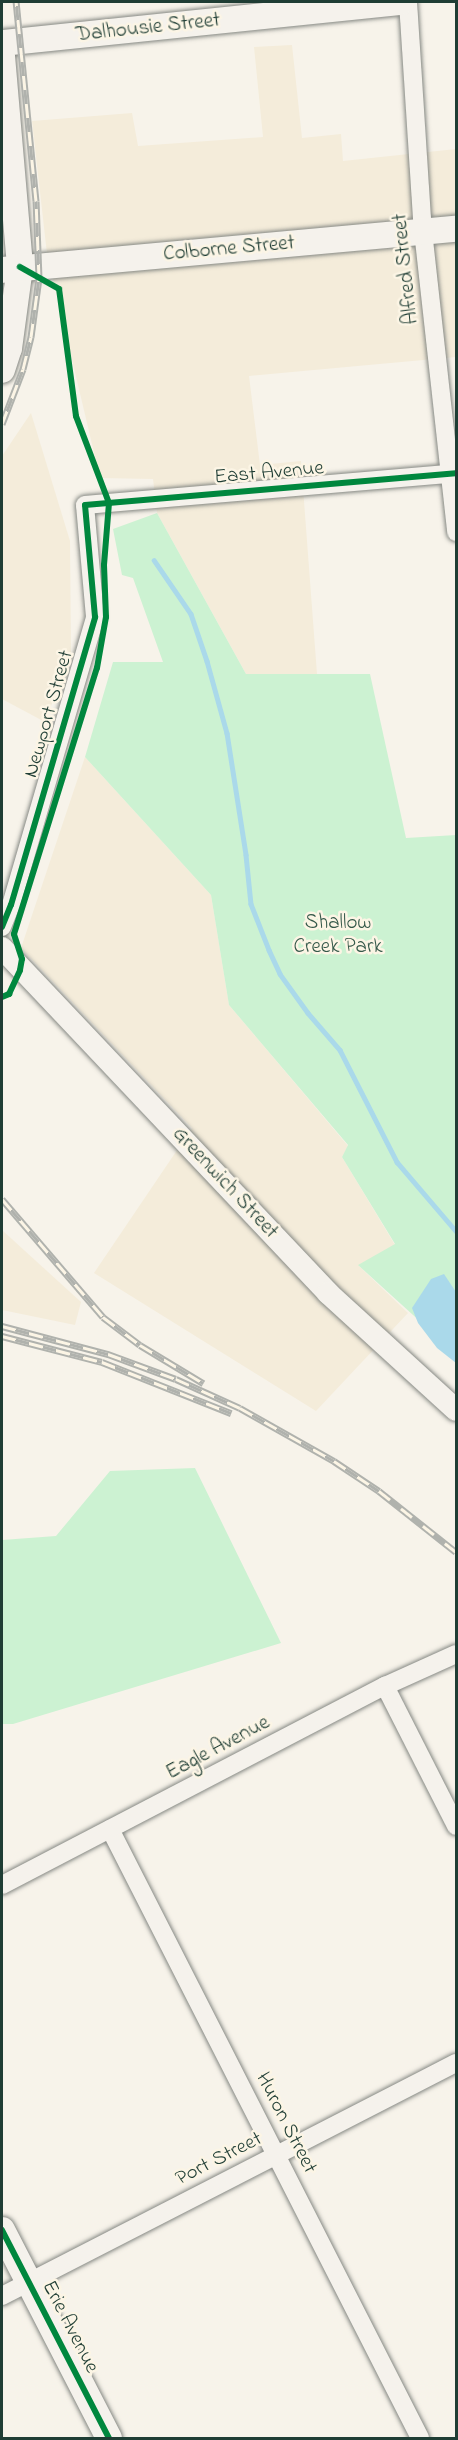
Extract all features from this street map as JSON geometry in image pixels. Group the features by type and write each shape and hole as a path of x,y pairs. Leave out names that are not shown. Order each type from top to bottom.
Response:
{"main road":[{"name":"Dalhousie Street","path":"2,43 401,2"},
{"path":"2,56 11,268 9,348 2,370"},
{"name":"Colborne Street","path":"11,268 456,229"},
{"name":"Erie Avenue","path":"2,2230 109,2439"}],"street":[{"name":"Alfred Street","path":"408,2 423,231 453,474 456,532"},
{"name":"East Avenue","path":"85,505 453,474"},
{"name":"Newport Street","path":"2,927 11,905 95,617 85,505"},
{"name":"Greenwich Street","path":"2,948 328,1293 456,1410"},
{"name":"Eagle Avenue","path":"2,1885 385,1686 456,1654"},
{"path":"385,1686 456,1826"},
{"name":"Huron Street","path":"110,1829 420,2439"},
{"name":"Port Street","path":"2,2296 456,2063"}],"shaded area":[{"path":"292,45 302,138 341,134 343,161 456,149 456,357 249,376 260,465 301,461 317,674 246,674 157,513 153,479 100,478 47,254 32,121 132,113 138,146 263,137 254,47"},
{"path":"31,413 70,541 71,654 45,722 2,699 2,456"},
{"path":"85,757 211,895 229,1005 348,1146 342,1157 395,1245 359,1266 408,1313 316,1411 94,1273 192,1128 21,948"},
{"path":"2,1230 81,1302 75,1325 2,1310"}],"green space":[{"name":"Shallow Creek Park","path":"157,513 246,674 370,674 406,838 456,835 456,1354 358,1265 395,1244 342,1157 348,1145 229,1005 211,895 85,757 113,662 163,662 133,578 122,575 113,529"},
{"path":"195,1468 281,1643 13,1724 2,1724 2,1540 56,1536 110,1471"}],"water":[{"path":"444,1274 456,1292 456,1363 437,1348 418,1323 412,1308 431,1279"}],"waterway":[{"path":"154,560 191,614 207,661 227,733 246,855 251,904 269,950 280,974 308,1013 340,1050 397,1162 456,1231"}],"railway":[{"path":"2,424 23,369 31,337 39,278 36,201 16,2"},
{"path":"2,1199 103,1317 140,1345 203,1383"},
{"path":"2,1326 108,1354 176,1379 240,1408 334,1461 379,1491 456,1552"},
{"path":"2,1336 102,1362 231,1413"}],"cycle path":[{"path":"2,997 9,994 20,970 22,959 14,934 97,668 106,617 104,565 109,503 76,416 59,289 20,267"},
{"path":"2,927 11,905 95,617 85,505 456,473"},
{"path":"2,2230 109,2438"}]}
